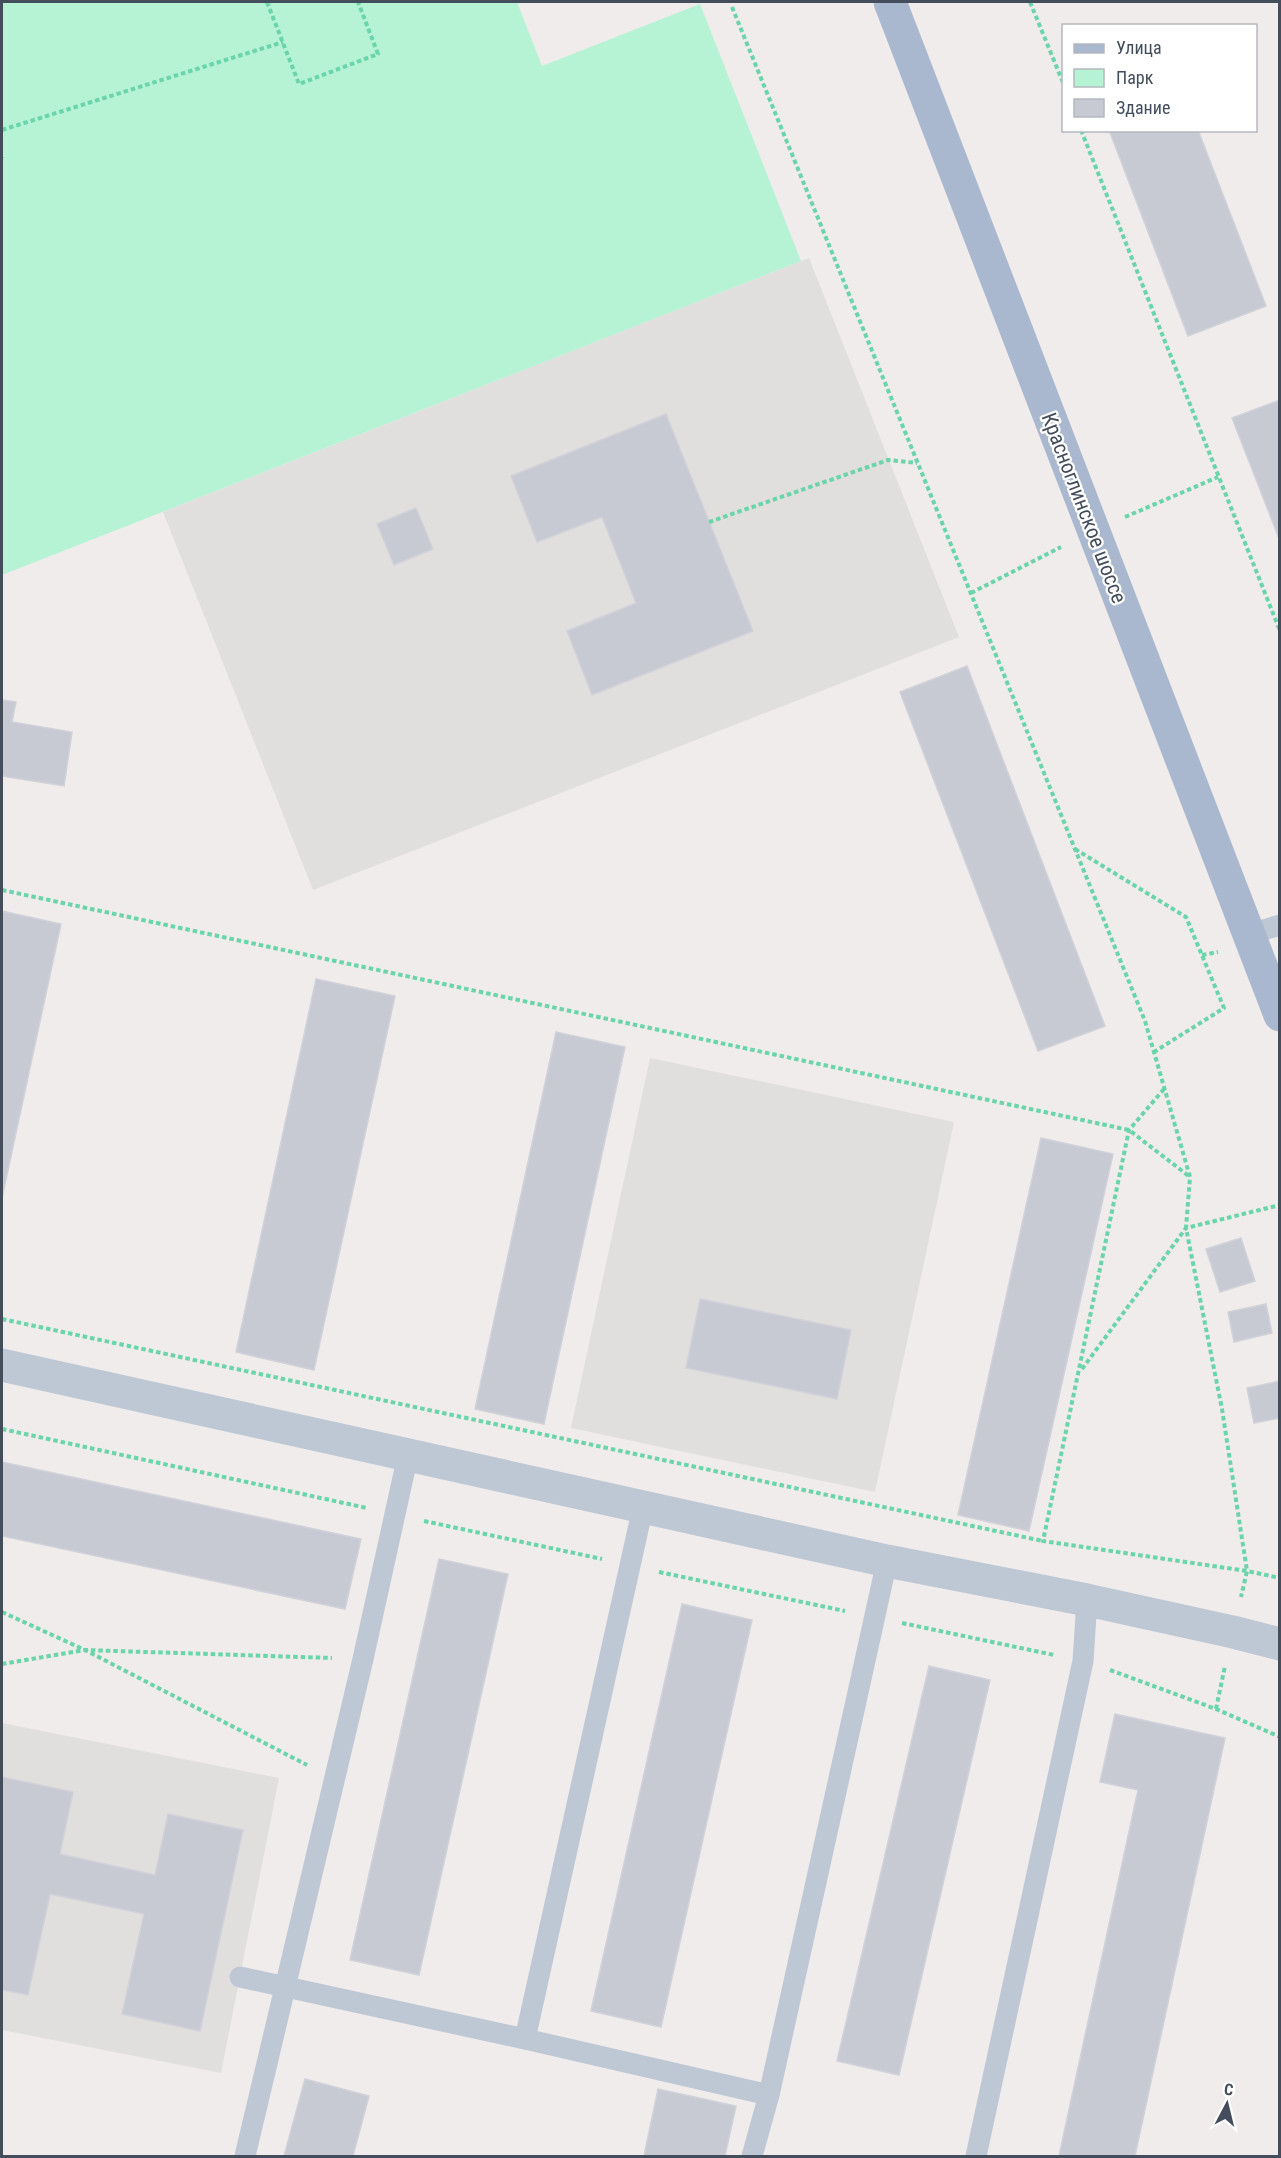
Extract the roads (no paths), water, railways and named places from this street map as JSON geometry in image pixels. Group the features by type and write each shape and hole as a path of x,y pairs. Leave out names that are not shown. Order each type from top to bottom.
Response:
{"main road":[{"name":"Красноглинское шоссе","path":"890,2 1101,552 1265,930 1280,1015"}],"street":[{"path":"2,1365 887,1561 1087,1600 1280,1644"}],"lane":[{"path":"245,2157 363,1659 408,1455"},
{"path":"525,2039 643,1507"},
{"path":"752,2157 769,2095 887,1561"},
{"path":"976,2157 1083,1660 1087,1600"},
{"path":"240,1977 769,2095"}]}
